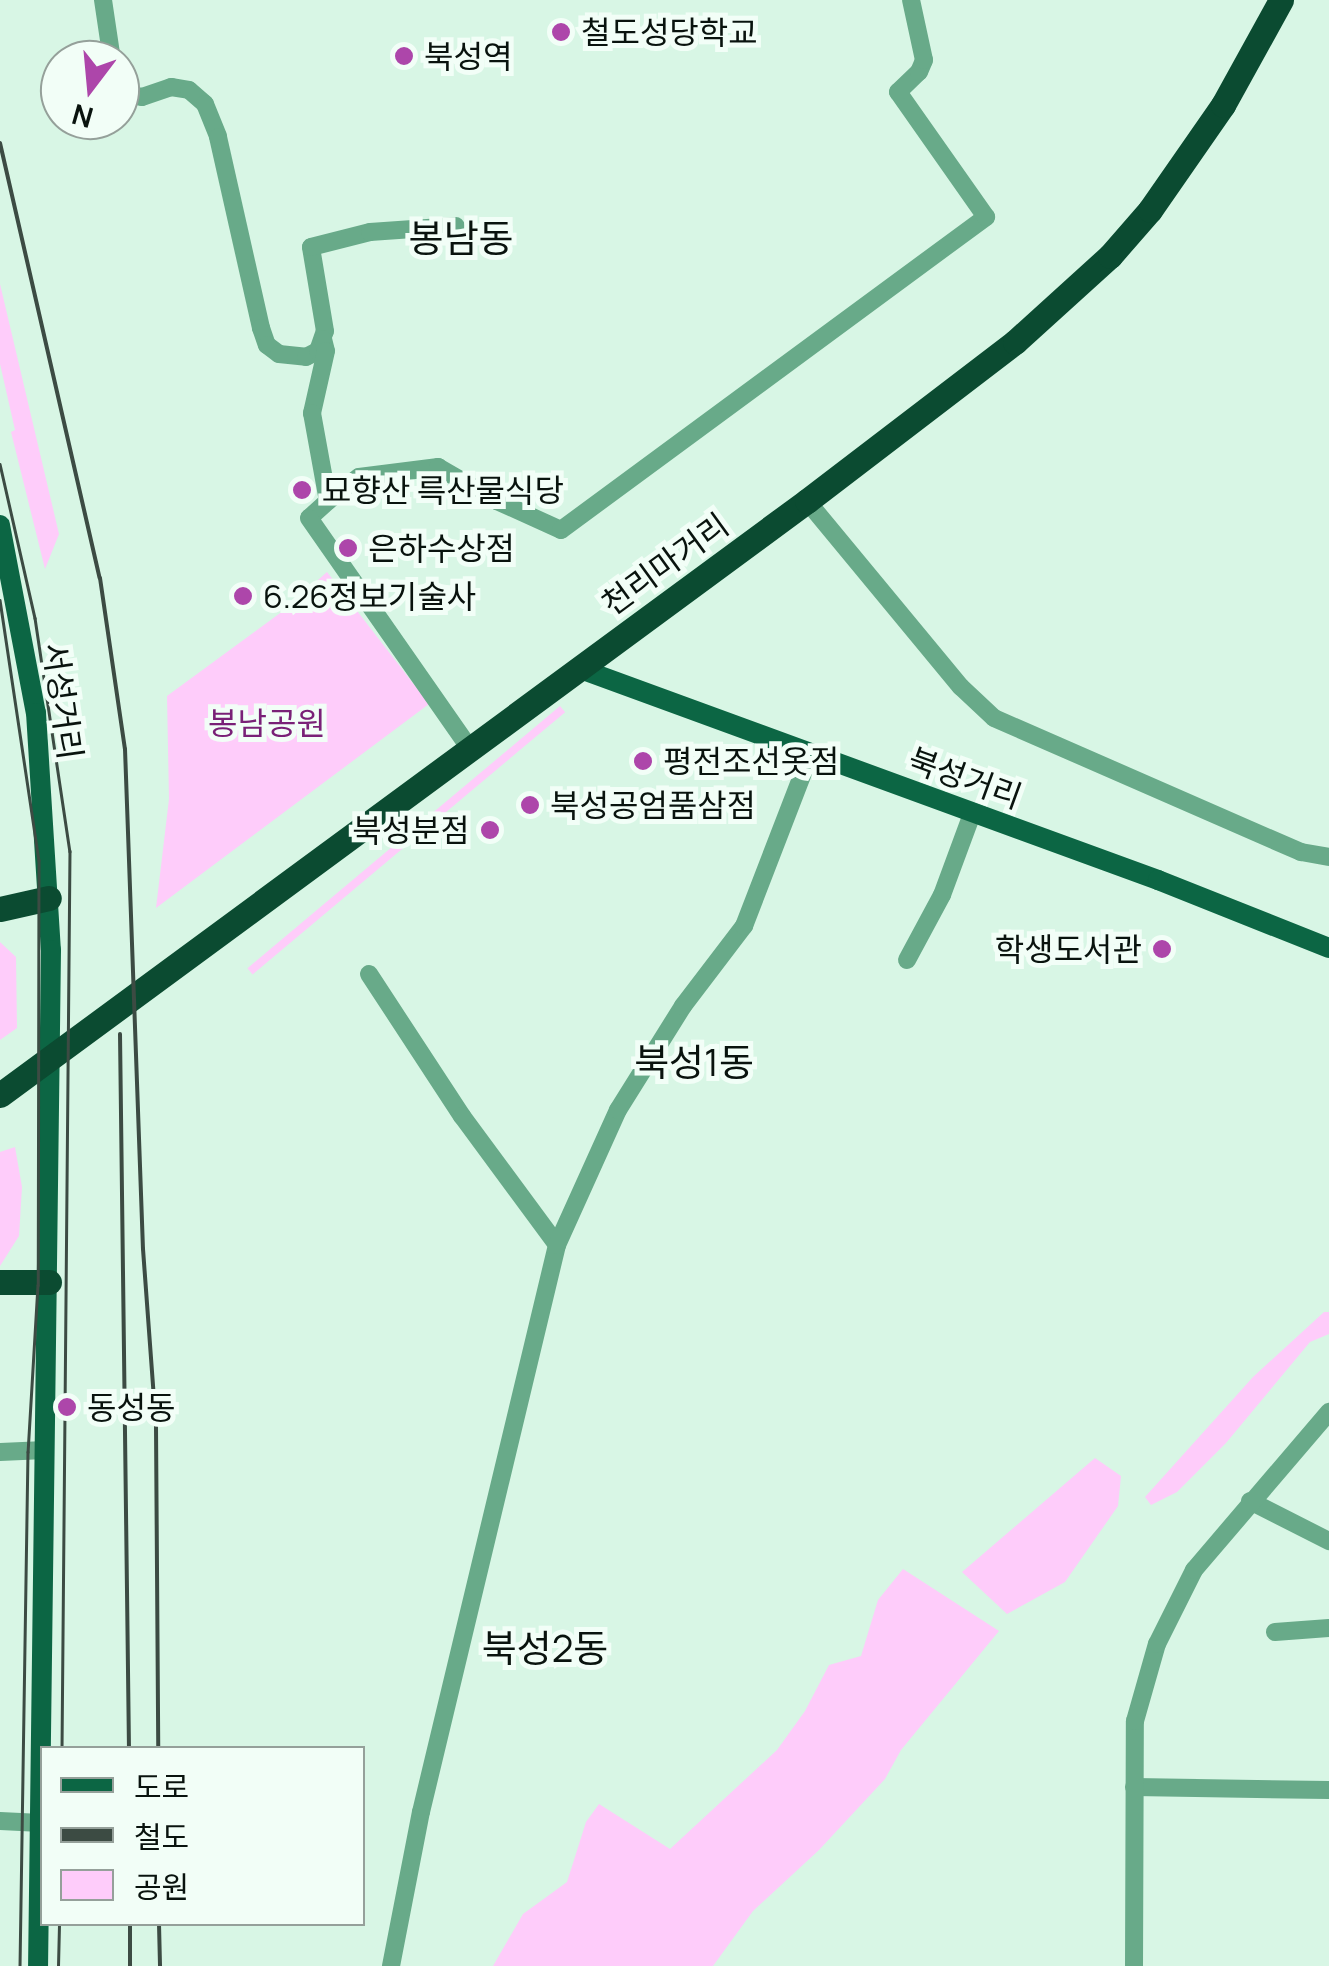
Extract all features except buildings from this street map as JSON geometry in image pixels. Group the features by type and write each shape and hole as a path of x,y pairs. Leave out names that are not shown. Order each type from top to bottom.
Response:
{"highway":[{"name":"천리마거리","path":"0,1094 807,501 1016,342 1110,256 1206,132 1281,0"},
{"path":"0,909 49,898"},
{"path":"0,1282 49,1282"}],"main road":[{"name":"서성거리","path":"0,526 36,713 49,898 49,1282 42,1746"},
{"name":"북성거리","path":"578,668 1158,880 1329,948"},
{"name":"서성거리","path":"38,1966 40,1871"}],"street":[{"path":"102,0 109,40"},
{"path":"470,747 310,518 359,477 438,467 498,502 561,530 986,217 898,92 919,72 924,60 911,0"},
{"path":"140,98 171,87 189,90 205,104 218,136 268,345 293,358 299,368 320,380"},
{"path":"293,358 318,351 325,331 311,247 370,232 456,226"},
{"path":"322,338 326,351 312,413 328,501"},
{"path":"807,501 961,687 994,718 1301,852 1329,857"},
{"path":"392,1966 421,1812 557,1245 618,1110 683,1006 744,926 811,752"},
{"path":"907,960 942,895 972,814"},
{"path":"369,974 462,1116 557,1245"},
{"path":"1134,1966 1135,1721 1157,1644 1194,1570 1329,1412"},
{"path":"0,1452 45,1450"},
{"path":"1250,1501 1329,1541"},
{"path":"1276,1632 1329,1628"},
{"path":"1134,1787 1329,1790"},
{"path":"0,1821 40,1823"}],"green space":[{"path":"0,284 59,534 45,569 11,432 15,430 0,364"},
{"name":"봉남공원","path":"327,572 429,704 156,908 169,799 167,696 283,611"},
{"path":"560,706 565,712 253,974 247,968"},
{"path":"0,942 16,957 17,1028 0,1040"},
{"path":"15,1147 22,1187 19,1236 0,1266 0,1152"},
{"path":"1324,1312 1329,1312 1329,1334 1310,1342 1226,1443 1177,1492 1151,1505 1145,1497 1253,1377"},
{"path":"1095,1458 1121,1476 1118,1506 1065,1582 1007,1614 962,1572"},
{"path":"903,1569 999,1631 901,1750 885,1779 819,1850 753,1911 713,1966 493,1966 523,1914 567,1882 586,1822 599,1804 670,1849 777,1750 805,1711 829,1665 861,1656 878,1600"}],"tram line":[{"path":"0,464 35,618 70,851 62,1746"},
{"path":"0,600 39,860 38,1285 28,1452 20,1966"},
{"path":"58,1966 59,1926"}],"railway":[{"path":"0,143 100,578 125,749 143,1249 156,1426 158,1746"},
{"path":"120,1034 129,1746"},
{"path":"130,1926 130,1966"},
{"path":"159,1926 160,1966"}],"place":[{"name":"철도성당학교","path":"561,32"},
{"name":"북성역","path":"404,56"},
{"name":"묘향산 륵산물식당","path":"302,490"},
{"name":"은하수상점","path":"348,548"},
{"name":"6.26정보기술사","path":"243,596"},
{"name":"평전조선옷점","path":"643,761"},
{"name":"북성공엄품삼점","path":"530,805"},
{"name":"북성분점","path":"490,830"},
{"name":"학생도서관","path":"1162,949"},
{"name":"동성동","path":"67,1407"}],"district":[{"name":"봉남동","path":"461,238"},
{"name":"북성1동","path":"694,1062"},
{"name":"북성2동","path":"545,1648"}]}
